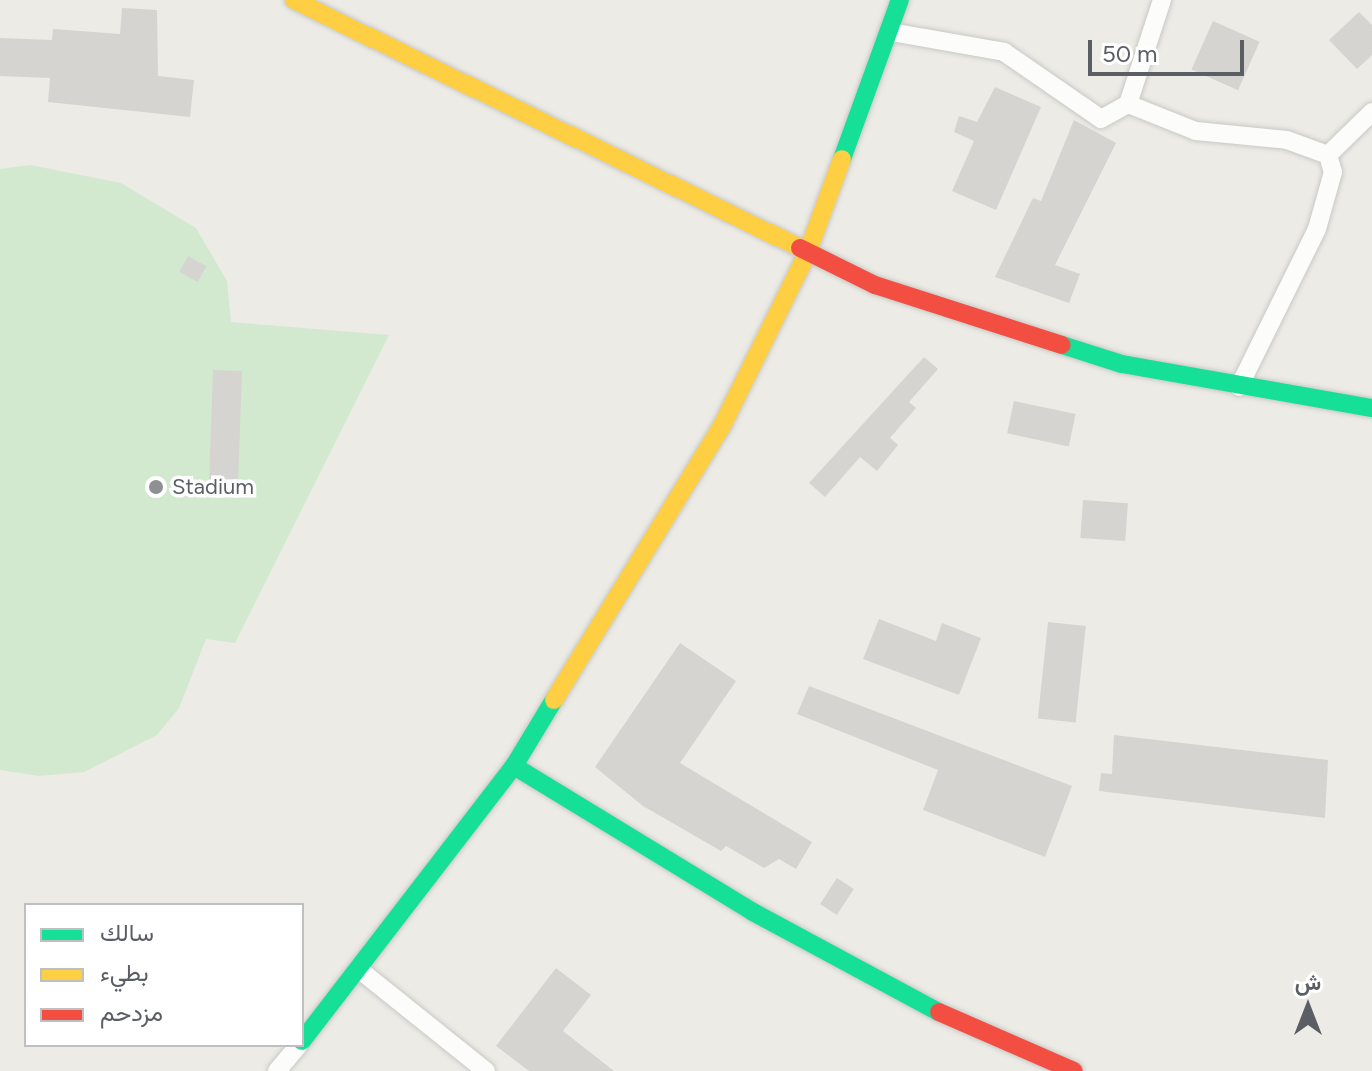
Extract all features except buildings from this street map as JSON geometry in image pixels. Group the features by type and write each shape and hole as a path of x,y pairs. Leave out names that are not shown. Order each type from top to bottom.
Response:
{"street":[{"path":"294,0 807,254 951,314 1122,364 1372,408"},
{"path":"304,1038 361,971 514,766 723,424 807,254 891,32 900,0"},
{"path":"1128,104 1162,0"},
{"path":"891,32 1004,52 1095,117 1128,104 1196,131 1287,140 1328,155"},
{"path":"1328,155 1372,112"},
{"path":"1239,387 1317,229 1333,172 1328,155"},
{"path":"514,766 753,912 1029,1064 1074,1071"},
{"path":"361,971 486,1071"},
{"path":"277,1071 297,1047"}],"green space":[{"name":"Stadium","path":"30,165 121,183 196,228 227,281 231,322 389,335 235,643 206,639 179,708 157,735 84,772 39,776 0,770 0,169"}],"traffic: fast":[{"path":"842,159 900,0"},
{"path":"1062,345 1122,364 1372,408"},
{"path":"304,1038 514,766 554,700"},
{"path":"514,766 753,912 939,1012"}],"traffic: slow":[{"path":"294,0 800,248"},
{"path":"554,700 723,424 807,254 842,159"}],"traffic: jam":[{"path":"800,248 875,285 1062,345"},
{"path":"939,1012 1074,1071"}],"place":[{"name":"Stadium","path":"156,487"}]}
